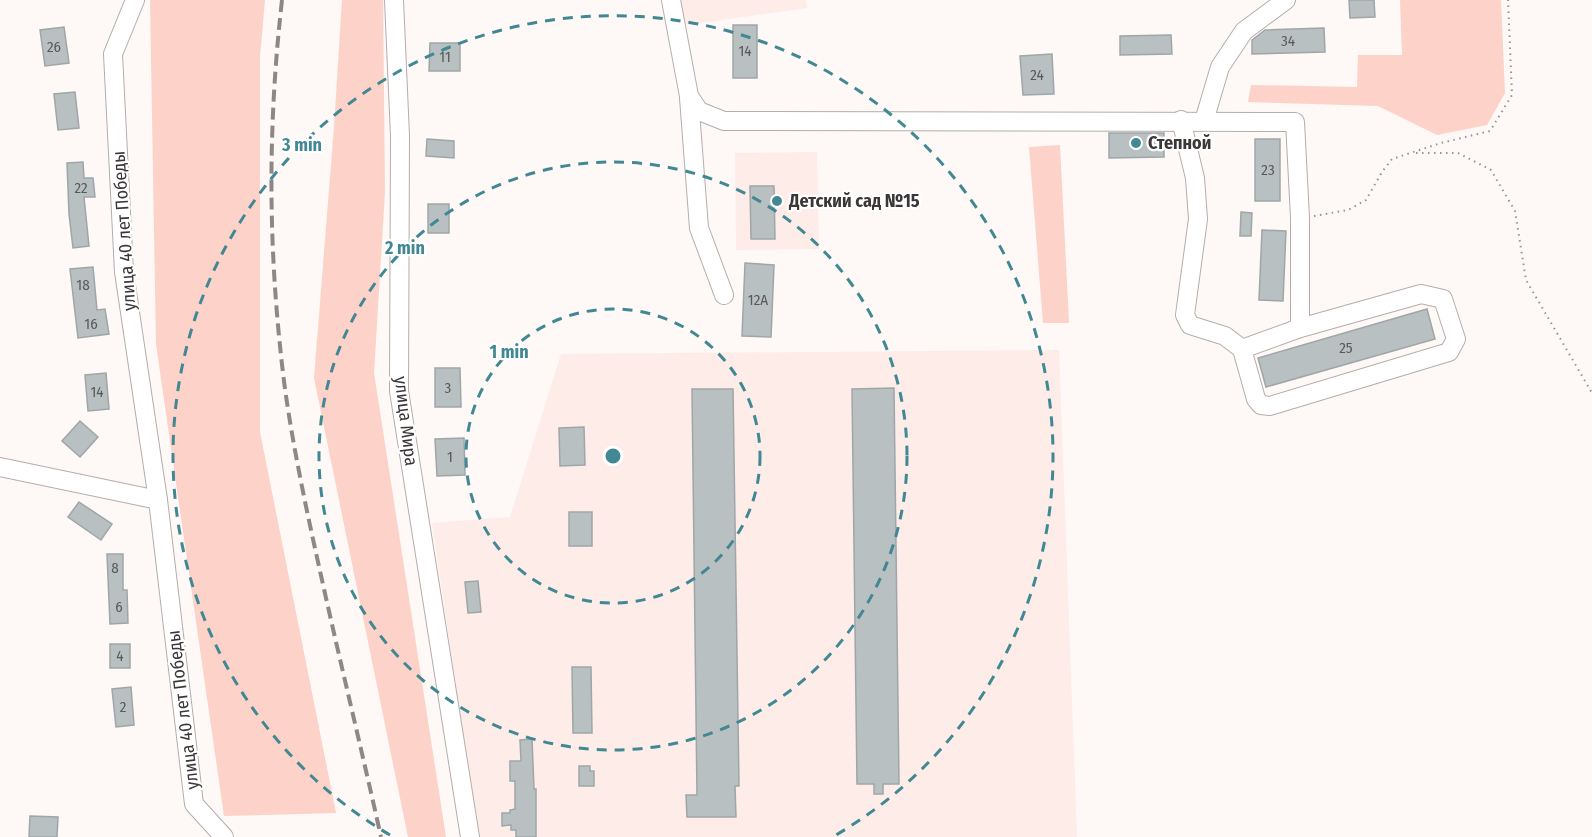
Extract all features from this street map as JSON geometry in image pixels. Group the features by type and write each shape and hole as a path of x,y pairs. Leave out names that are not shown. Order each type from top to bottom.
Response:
{"street":[{"name":"улица 40 лет Победы","path":"135,0 113,54 124,272 158,500 194,804 224,837"},
{"name":"улица Мира","path":"394,0 400,136 399,391 470,837"},
{"path":"671,0 689,96 699,228 724,295"},
{"path":"1204,121 1220,68 1244,31 1286,0"},
{"path":"689,96 699,111 724,121 1181,120 1295,122 1300,328"},
{"path":"1181,120 1195,178 1198,219 1185,315 1190,326 1225,336 1242,349 1256,399 1261,405 1270,406 1449,352 1456,339 1443,298 1421,294 1300,328 1242,349"},
{"path":"0,467 158,500"}],"path":[{"path":"1299,218 1348,210 1366,200 1392,159 1441,143 1490,131 1512,95 1508,0"},
{"path":"1413,153 1458,153 1491,170 1515,211 1526,280 1592,393"}],"shaded area":[{"path":"150,0 265,0 260,57 260,432 336,813 224,816 156,344"},
{"path":"342,0 383,0 385,192 374,373 446,837 408,837 314,378"},
{"path":"680,0 806,0 807,8 685,25"},
{"path":"1400,0 1501,0 1505,93 1487,125 1437,135 1378,106 1248,102 1251,85 1357,87 1358,55 1402,55"},
{"path":"1060,145 1069,323 1043,323 1029,147"},
{"name":"Детский сад №15","path":"817,152 819,249 736,250 735,153"},
{"path":"1059,350 1077,837 478,837 432,523 510,517 561,354"}],"building":[{"path":"1349,0 1374,0 1375,17 1350,18"},
{"path":"733,25 757,25 757,78 733,78"},
{"path":"64,27 69,63 45,66 40,30"},
{"path":"1324,28 1325,52 1252,54 1252,40 1265,30"},
{"path":"1171,35 1172,54 1120,55 1120,36"},
{"path":"430,43 460,43 460,71 429,71"},
{"path":"1052,54 1054,94 1023,95 1020,56"},
{"path":"75,92 79,128 58,130 54,94"},
{"name":"Степной","path":"1109,133 1164,133 1164,157 1109,158"},
{"path":"427,139 454,141 454,158 426,156"},
{"path":"1255,139 1280,139 1280,201 1255,201"},
{"path":"83,162 84,178 93,178 95,197 84,197 89,246 73,248 67,163"},
{"path":"750,186 774,186 775,239 751,239"},
{"path":"428,204 449,204 449,233 428,233"},
{"path":"1241,212 1252,213 1251,236 1240,236"},
{"path":"1262,230 1286,231 1283,301 1259,300"},
{"path":"745,263 774,265 771,337 742,336"},
{"path":"93,267 97,310 105,309 109,334 78,338 70,269"},
{"path":"1427,309 1435,339 1266,387 1258,358"},
{"path":"435,368 460,368 461,407 435,407"},
{"path":"106,373 109,409 88,411 85,375"},
{"path":"894,388 899,784 883,784 883,794 874,794 874,784 857,784 852,389"},
{"path":"692,389 733,389 739,786 735,786 736,817 687,817 686,795 697,795"},
{"path":"80,421 98,437 80,457 62,441"},
{"path":"584,427 585,465 560,466 559,428"},
{"path":"464,438 465,475 437,476 435,439"},
{"path":"79,502 112,524 101,540 68,517"},
{"path":"569,512 592,512 592,546 569,546"},
{"path":"107,554 123,554 123,590 127,590 128,623 110,624"},
{"path":"478,581 481,612 468,613 465,582"},
{"path":"110,644 130,644 130,668 110,668"},
{"path":"572,667 591,667 592,733 573,733"},
{"path":"131,687 134,725 116,727 112,689"},
{"path":"532,739 534,789 536,789 536,837 516,837 516,830 511,830 511,825 502,826 502,813 510,813 510,810 515,809 515,781 510,781 510,761 521,761 520,740"},
{"path":"579,766 590,766 590,771 594,771 594,786 579,786"},
{"path":"30,816 58,817 57,837 29,837"}],"railway":[{"path":"282,0 272,146 273,243 279,340 297,461 381,837"}],"place":[{"name":"Степной","path":"1136,143"},
{"name":"Детский сад №15","path":"777,201"}]}
